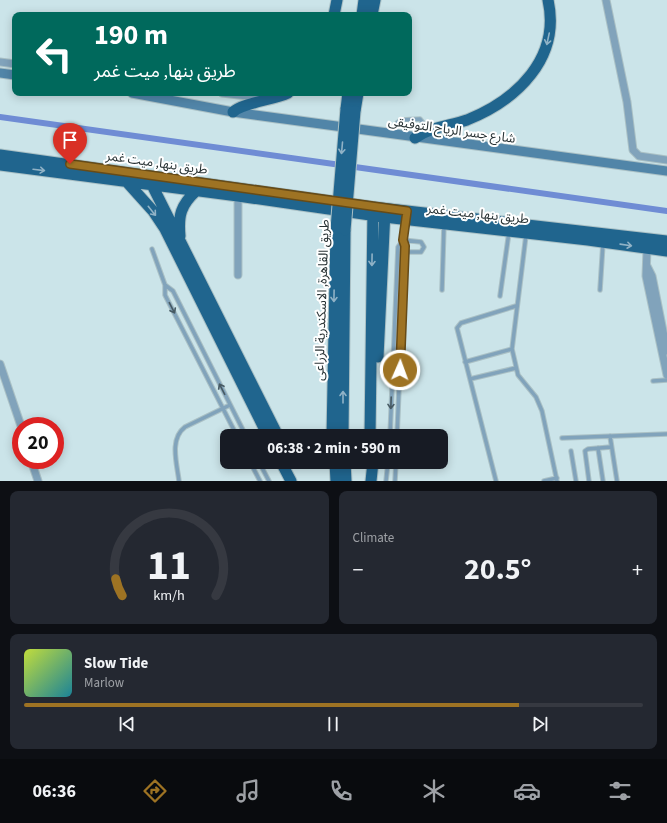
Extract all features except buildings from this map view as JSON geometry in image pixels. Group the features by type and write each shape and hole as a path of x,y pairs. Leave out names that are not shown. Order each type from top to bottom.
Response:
{"highway":[{"path":"335,12 337,0"},
{"path":"362,12 364,0"},
{"path":"373,12 375,0"},
{"path":"421,136 478,115 498,103 524,84 539,65 547,46 550,26 548,0"},
{"path":"233,112 241,106 268,101 280,96"},
{"name":"طريق القاهرة, الاسكندرية الزراعى","path":"331,429 340,230 350,110 348,96"},
{"name":"طريق القاهرة, الاسكندرية الزراعى","path":"350,110 357,96"},
{"name":"طريق بنها, ميت غمر","path":"0,155 12,162"},
{"name":"طريق بنها, ميت غمر","path":"0,165 12,162 126,177 153,185 353,213 373,211"},
{"path":"147,175 274,429"},
{"name":"طريق بنها, ميت غمر","path":"126,177 147,175 385,213 667,241"},
{"path":"126,177 153,211 165,229 265,429"},
{"path":"180,242 178,224 180,210 196,191"},
{"path":"370,429 373,211"},
{"path":"353,213 364,220 373,236"},
{"path":"374,429 385,213"},
{"name":"طريق بنها, ميت غمر","path":"406,215 444,224 603,242 667,251"},
{"name":"طريق القاهرة, الاسكندرية الزراعى","path":"340,230 343,429"},
{"path":"285,469 291,481"},
{"path":"335,469 336,481"},
{"path":"345,469 346,481"},
{"path":"371,481 372,469"}],"main road":[{"path":"0,73 12,75"},
{"name":"شارع جسر الرياح التوفيقى","path":"148,96 233,112 395,135 421,136 667,171"}],"street":[{"path":"606,0 625,95 633,148 636,154 642,157 667,160"},
{"path":"0,62 12,64"},
{"path":"238,196 238,275"},
{"path":"647,249 646,276 667,375"},
{"path":"647,266 652,276 667,351"},
{"path":"0,364 18,417"},
{"path":"35,469 38,481"}],"lane":[{"path":"395,135 397,123 401,120 421,120 424,124 421,136"},
{"path":"397,429 405,252 403,240 406,215"},
{"path":"442,290 444,224"},
{"path":"500,296 509,231"},
{"path":"527,233 516,306 512,349 516,368 522,382 540,404 557,479 544,481"},
{"path":"403,240 421,242 424,247 421,252 405,252"},
{"path":"390,429 398,247 403,240"},
{"path":"600,290 603,242"},
{"path":"152,248 165,285 165,295 233,429"},
{"path":"165,285 173,291 242,429"},
{"path":"496,481 456,328 459,324 516,306"},
{"path":"465,362 512,349"},
{"path":"470,380 516,368"},
{"path":"653,381 667,380"},
{"path":"179,481 175,446 177,435 185,427 230,405"},
{"path":"562,438 667,434"},
{"path":"610,436 617,481"},
{"path":"589,481 585,451 612,447"},
{"path":"598,448 604,481"},
{"path":"571,450 576,481"},
{"path":"254,469 260,481"},
{"path":"263,469 269,481"},
{"path":"386,481 387,469"},
{"path":"395,481 396,469"}],"waterway":[{"path":"0,117 667,211"}],"route":[{"path":"70,164 407,211 403,240 405,246 400,370"}]}
